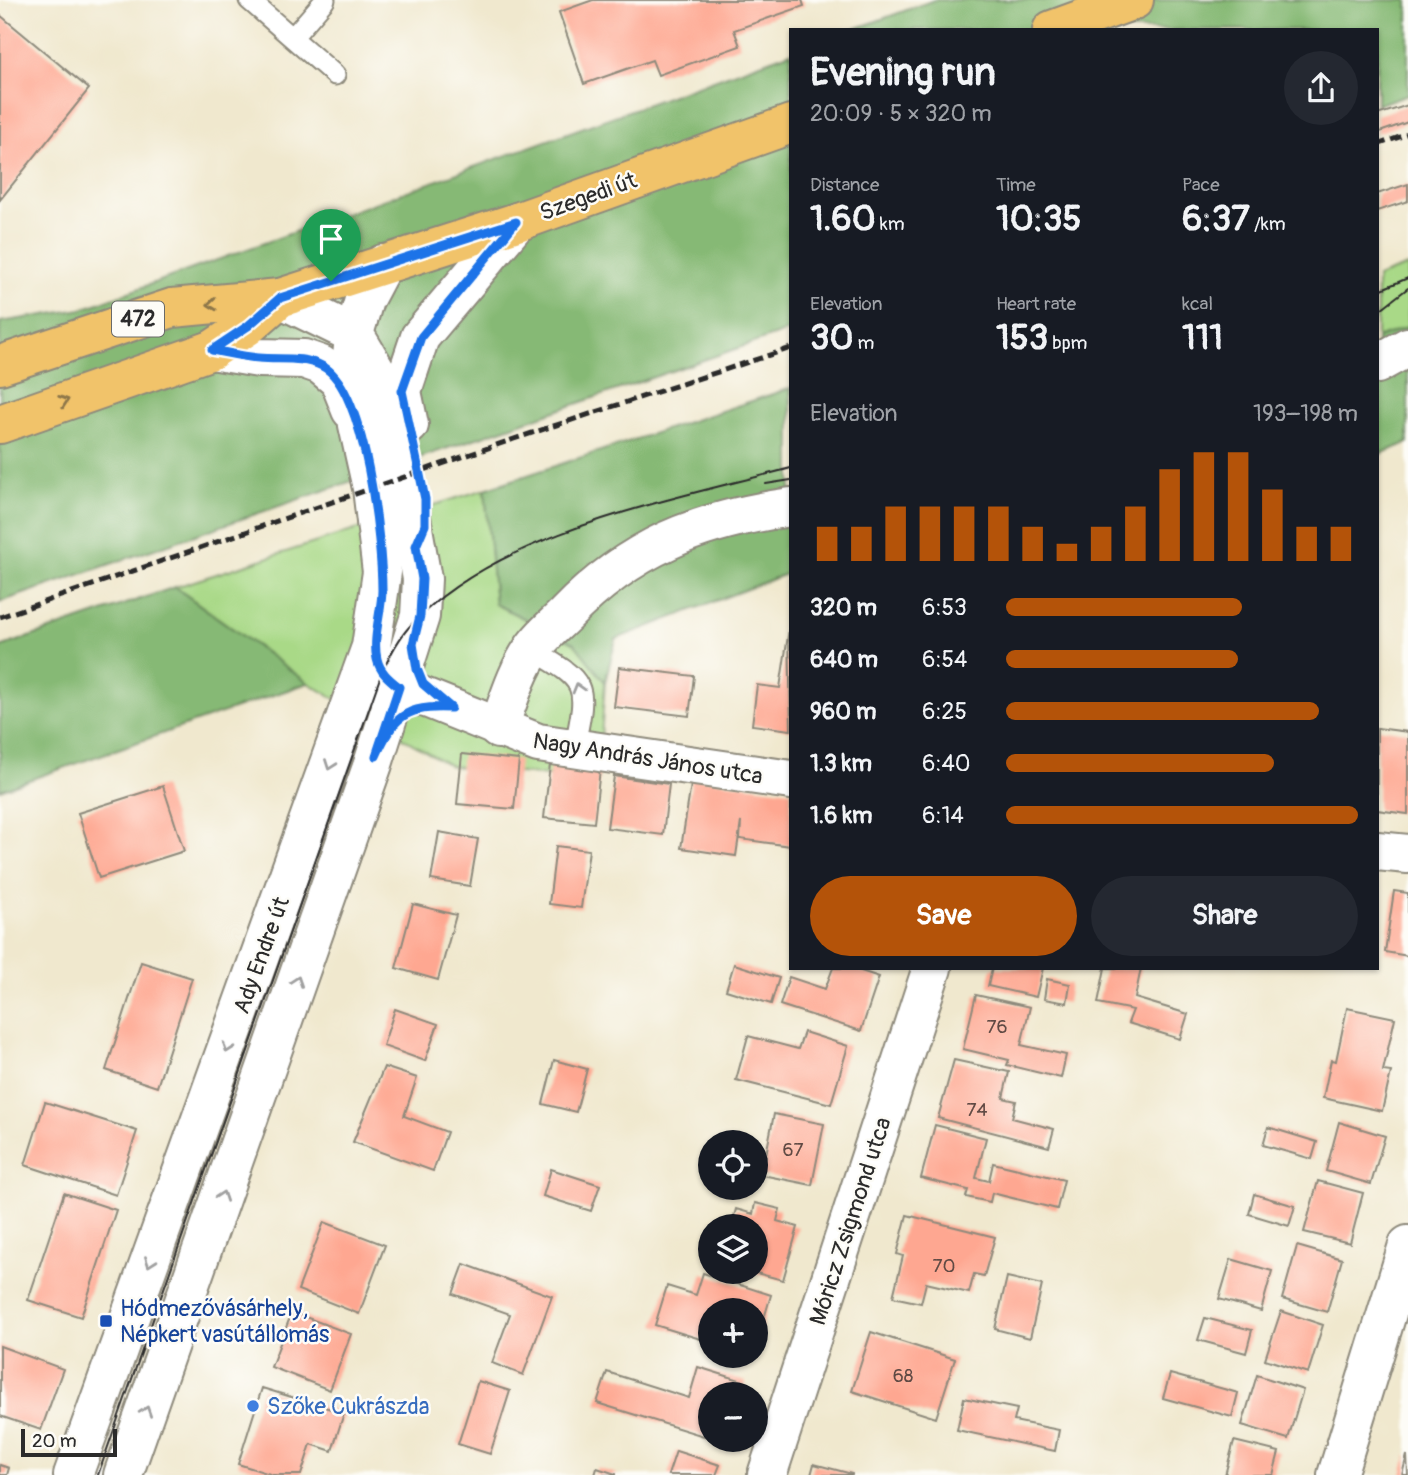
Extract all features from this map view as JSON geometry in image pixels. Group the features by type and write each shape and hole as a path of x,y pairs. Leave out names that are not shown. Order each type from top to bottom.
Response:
{"main road":[{"path":"1057,28 1134,0"},
{"name":"Szegedi út","path":"383,264 516,222 789,125"},
{"name":"472","path":"0,365 172,308 280,298 383,264"},
{"name":"472","path":"0,424 212,350 248,326 280,298"}],"street":[{"path":"416,546 425,525 425,499 402,391 407,373 421,337 516,222"},
{"path":"358,425 351,371 354,334 364,300 383,264"},
{"path":"280,298 354,334"},
{"name":"Ady Endre út","path":"124,1475 376,756 420,616 422,579 380,376 354,334"},
{"path":"1379,363 1408,347"},
{"path":"212,350 258,358 304,359 321,365 339,380 358,425"},
{"name":"Ady Endre út","path":"73,1475 354,701 371,647 382,572 373,488 358,425"},
{"path":"498,729 532,650 611,572 646,548 752,512 789,507"},
{"path":"382,572 377,658 386,677 399,687"},
{"path":"413,644 417,669 423,684 451,708"},
{"name":"Nagy András János utca","path":"354,701 366,687 379,683 399,687 538,743 789,780"},
{"path":"376,756 391,724 403,716 420,709 451,708"},
{"path":"1379,851 1408,854"},
{"name":"Móricz Zsigmond utca","path":"767,1475 931,970"},
{"path":"1337,1475 1408,1245"}],"lane":[{"path":"249,0 335,75"},
{"path":"293,37 325,0"},
{"path":"532,650 573,673 579,685 582,710 574,750"}],"green space":[{"path":"934,0 1408,0 1408,94 1379,104 1379,28 857,28"},
{"path":"789,53 789,331 0,602 0,322 82,309"},
{"path":"1408,266 1408,327 1379,337 1379,276"},
{"path":"1408,327 1408,443 1379,454 1379,337"},
{"path":"789,389 789,573 616,639 605,682 574,643 495,604 485,489"},
{"path":"485,489 495,604 574,643 605,682 598,781 451,766 308,683 175,587"},
{"path":"175,587 308,683 0,790 0,647"}],"building":[{"path":"593,0 802,0 804,6 734,30 740,46 658,75 652,60 584,84 559,12"},
{"path":"0,15 89,89 0,200"},
{"path":"1408,105 1408,122 1379,132 1379,114"},
{"path":"1408,184 1408,201 1379,210 1379,193"},
{"path":"789,629 789,730 752,725 757,685 780,688"},
{"path":"619,667 694,676 689,716 614,707"},
{"path":"1379,728 1408,732 1408,814 1379,810"},
{"path":"462,754 519,760 514,809 457,804"},
{"path":"550,764 600,769 594,823 544,818"},
{"path":"614,776 669,784 663,835 607,828"},
{"path":"692,778 789,791 789,846 740,839 741,822 736,856 681,848"},
{"path":"163,786 184,851 99,878 78,813"},
{"path":"439,832 478,839 470,886 431,880"},
{"path":"556,846 589,850 581,908 549,904"},
{"path":"1394,891 1408,893 1408,956 1385,952"},
{"path":"413,904 456,915 438,980 396,968"},
{"path":"141,962 192,978 157,1087 106,1070"},
{"path":"734,964 779,978 771,1004 726,990"},
{"path":"832,970 858,970 879,977 861,1031 780,1005 789,977 825,989"},
{"path":"992,970 1043,970 1036,997 988,986"},
{"path":"1105,970 1141,970 1135,998 1188,1014 1180,1039 1128,1023 1133,1010 1098,1003"},
{"path":"1047,979 1070,984 1067,1003 1044,999"},
{"path":"976,995 1030,1007 1021,1045 1066,1055 1061,1078 1007,1065 1009,1060 963,1049"},
{"path":"1347,1008 1395,1018 1383,1071 1391,1072 1382,1111 1323,1098 1331,1060 1336,1061"},
{"path":"395,1009 438,1024 425,1061 383,1046"},
{"path":"804,1032 848,1046 831,1104 736,1080 748,1036 798,1049"},
{"path":"554,1060 587,1069 576,1112 543,1104"},
{"path":"954,1060 1009,1072 1003,1098 1016,1101 1012,1118 1054,1129 1049,1147 938,1118"},
{"path":"384,1067 417,1078 404,1116 447,1132 433,1171 353,1142"},
{"path":"45,1102 137,1131 116,1195 25,1165"},
{"path":"774,1114 824,1124 812,1185 768,1176 768,1144"},
{"path":"1339,1122 1385,1136 1371,1184 1326,1171"},
{"path":"935,1125 986,1138 976,1178 989,1181 993,1163 1064,1180 1057,1209 992,1193 990,1202 966,1197 968,1190 921,1178"},
{"path":"1268,1127 1317,1142 1312,1159 1263,1145"},
{"path":"551,1169 600,1185 591,1211 543,1196"},
{"path":"1318,1181 1363,1193 1350,1243 1304,1232"},
{"path":"64,1193 116,1210 81,1317 28,1300"},
{"path":"1254,1194 1295,1206 1289,1226 1249,1214"},
{"path":"755,1203 780,1209 777,1221 798,1227 783,1280 768,1276 768,1214 753,1214"},
{"path":"736,1209 753,1214 735,1214"},
{"path":"907,1215 995,1237 984,1276 974,1274 969,1293 926,1283 921,1303 893,1297 903,1256 897,1254"},
{"path":"324,1222 385,1245 359,1314 298,1290"},
{"path":"1297,1246 1342,1259 1327,1312 1282,1299"},
{"path":"1231,1259 1272,1271 1261,1311 1219,1299"},
{"path":"464,1264 552,1296 523,1375 492,1363 510,1314 453,1294"},
{"path":"1007,1277 1042,1285 1030,1338 995,1329"},
{"path":"700,1284 737,1284 771,1295 768,1305 768,1298 698,1298 698,1338 655,1325 667,1286 696,1295"},
{"path":"1281,1311 1323,1325 1308,1373 1265,1359"},
{"path":"292,1312 351,1334 330,1390 271,1367"},
{"path":"1205,1318 1252,1330 1246,1353 1198,1340"},
{"path":"871,1332 955,1359 936,1418 852,1391"},
{"path":"0,1346 63,1369 41,1430 0,1416"},
{"path":"698,1367 746,1382 698,1382 698,1434 597,1403 607,1372 689,1398"},
{"path":"1170,1374 1238,1393 1232,1417 1163,1398"},
{"path":"1257,1375 1303,1390 1288,1439 1242,1425"},
{"path":"478,1381 510,1391 490,1454 458,1444"},
{"path":"262,1388 344,1413 332,1451 311,1444 301,1475 273,1475 238,1464"},
{"path":"964,1398 1017,1409 1014,1421 1059,1430 1055,1451 957,1430"},
{"path":"1234,1441 1279,1452 1273,1475 1225,1475"},
{"path":"676,1451 720,1465 716,1475 668,1475"},
{"path":"1407,1455 1408,1475 1402,1475"},
{"path":"814,1464 852,1474 852,1475 811,1475"},
{"path":"0,1465 9,1468 7,1475 0,1475"},
{"path":"597,1468 616,1474 616,1475 595,1475"}],"tram line":[{"path":"1379,290 1408,278"},
{"path":"1379,310 1408,288"},
{"path":"98,1475 382,672 402,636 446,594 489,566 537,543 641,507 789,469"},
{"path":"766,484 789,480"}],"railway":[{"path":"1379,144 1408,134"},
{"path":"0,617 514,439 789,349"}],"place":[{"name":"Hódmezővásárhely, Népkert vasútállomás","path":"106,1321"},
{"name":"Szőke Cukrászda","path":"253,1406"}],"route":[{"path":"516,222 421,337 402,391 425,499 425,525 416,546 422,579 420,616 413,644 417,669 423,684 451,708 420,709 403,716 391,724 376,756 399,687 382,672 377,658 376,647 382,612 380,541 373,488 358,425 339,380 321,365 304,359 258,358 212,350 248,326 280,298 331,281 516,222"}]}
